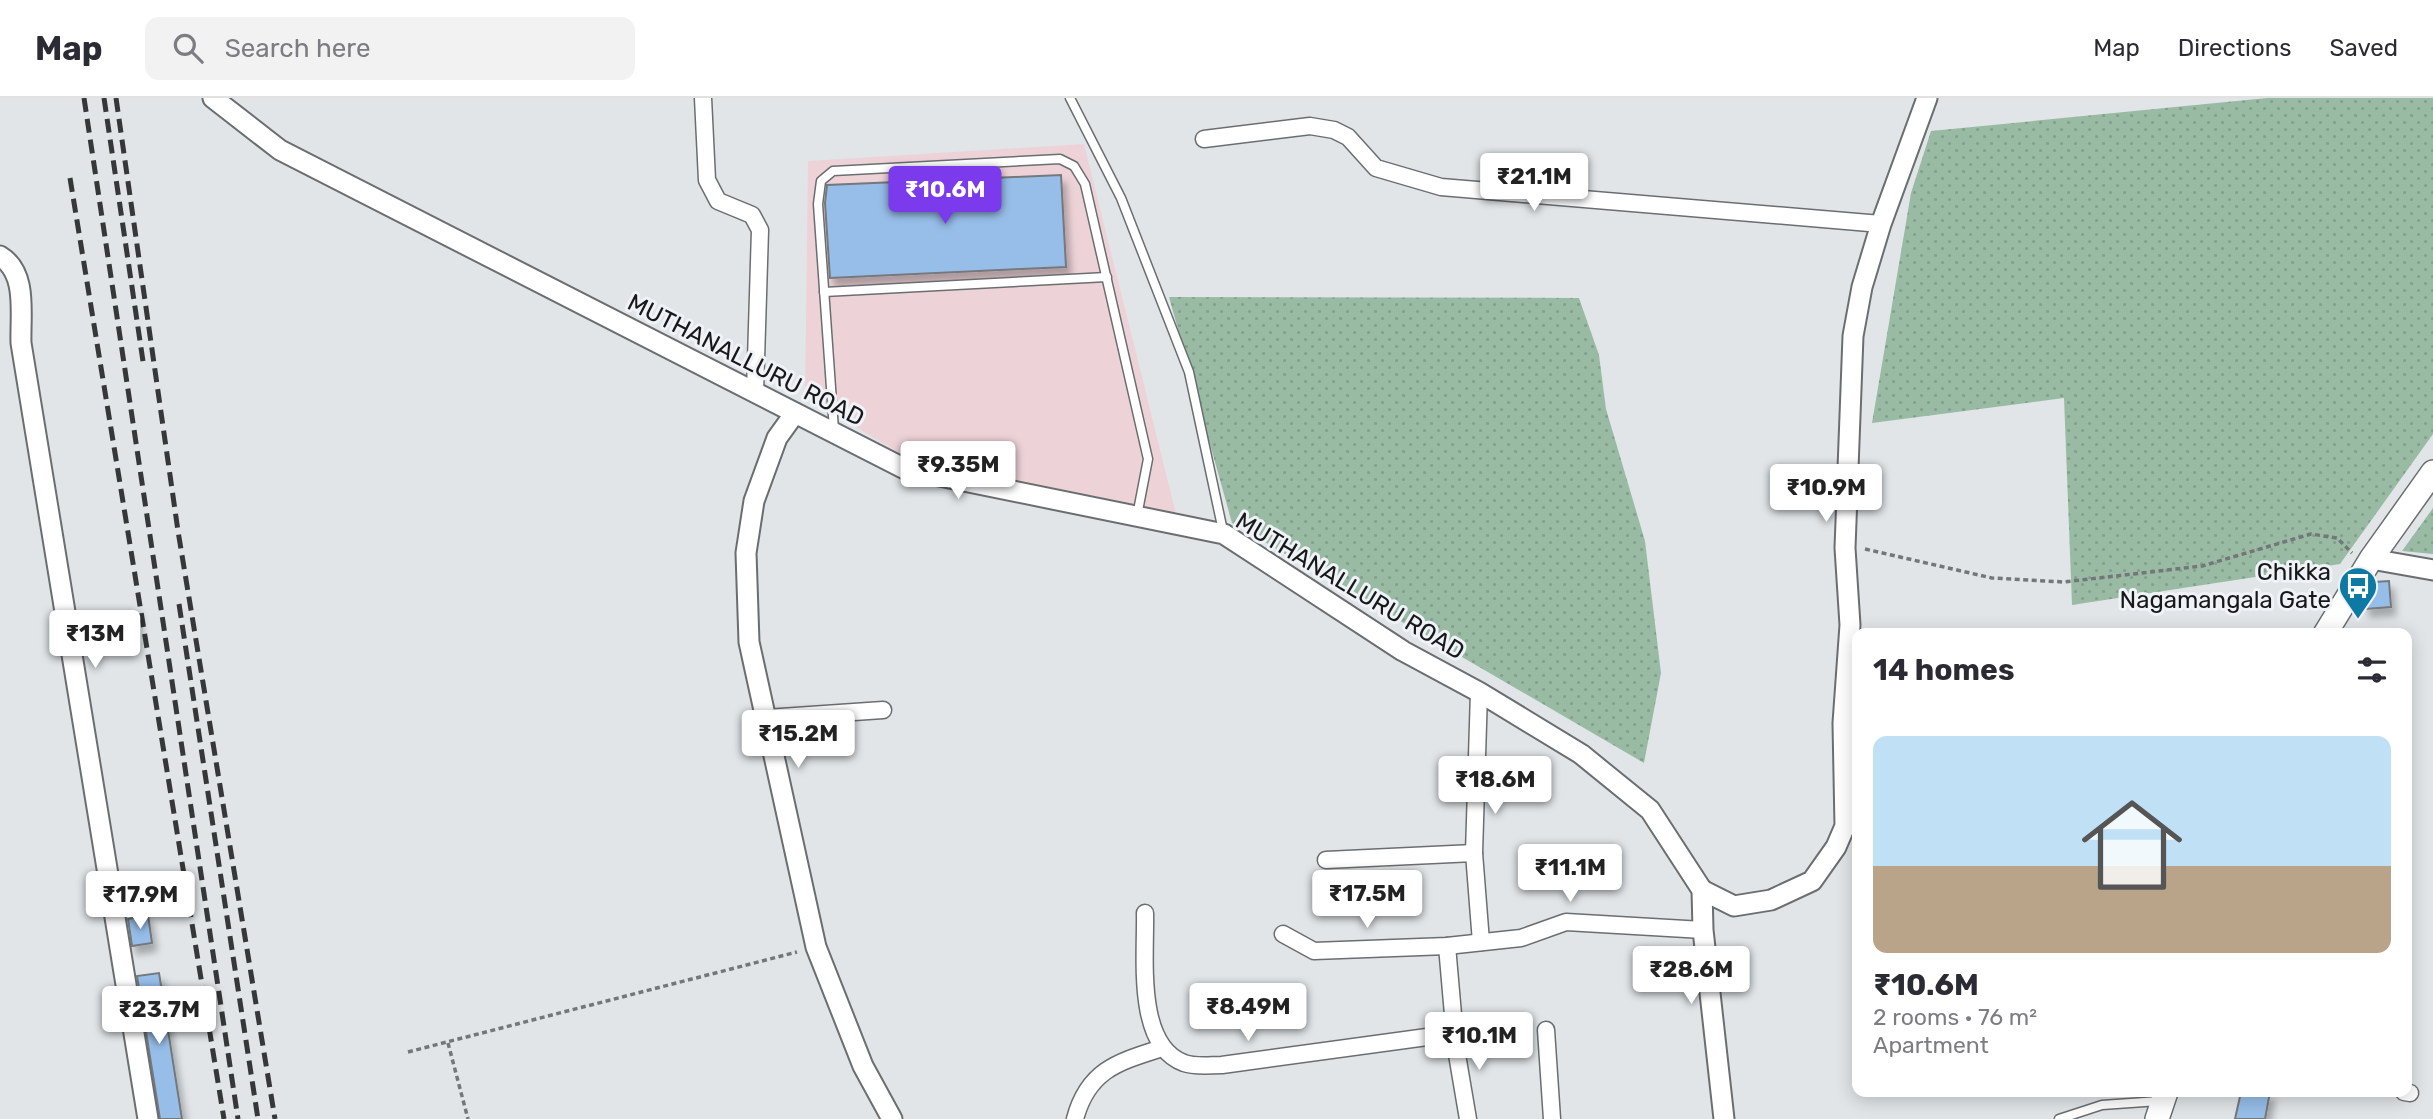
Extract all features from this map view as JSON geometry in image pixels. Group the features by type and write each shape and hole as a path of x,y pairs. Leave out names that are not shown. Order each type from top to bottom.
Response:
{"main road":[{"path":"2329,628 2371,559 2433,472"}],"street":[{"name":"MUTHANALLURU ROAD","path":"213,98 280,150 905,469 1224,534 1404,651 1479,692 1581,754 1650,810 1702,890"},
{"path":"703,98 707,180 718,201 752,215 760,230 755,391"},
{"path":"1724,1119 1703,930 1702,890 1734,906 1771,900 1812,881 1836,847 1845,826 1843,723 1850,625 1845,548 1853,336 1861,287 1927,98"},
{"path":"1204,139 1310,126 1334,130 1348,137 1376,168 1441,187 1881,224"},
{"path":"0,256 11,264 19,278 20,343 148,1119"},
{"path":"795,412 777,438 754,501 746,553 749,642 817,947 863,1066 892,1119"},
{"path":"2371,559 2433,570"},
{"path":"1479,692 1474,853 1481,942"},
{"path":"766,718 883,710"},
{"path":"1326,860 1474,853"},
{"path":"1145,913 1147,1005 1155,1038 1167,1055 1186,1065 1222,1065 1449,1034 1453,1031"},
{"path":"1283,934 1314,951 1447,946 1521,938 1566,922 1703,930"},
{"path":"1447,946 1453,1031 1468,1119"},
{"path":"1546,1030 1552,1119"},
{"path":"1075,1119 1083,1096 1106,1070 1162,1048"}],"lane":[{"path":"1070,98 1121,198 1189,372 1224,534"},
{"path":"834,433 818,204 821,181 833,172 1060,159 1074,166 1085,184 1148,458 1137,517"},
{"path":"824,292 1107,277"},
{"path":"2059,1119 2102,1105 2162,1104"}],"path":[{"path":"1845,548 1878,551 1973,575 2034,582 2092,580 2202,566 2311,534 2337,538 2352,554 2371,559"},
{"path":"408,1052 817,947"},
{"path":"448,1042 468,1119"}],"shaded area":[{"path":"1084,144 1176,514 908,458 805,397 808,161"}],"green space":[{"path":"2267,98 2433,98 2433,434 2340,564 2072,605 2064,398 1872,423 1911,193 1931,131"},
{"path":"1169,297 1579,298 1599,355 1606,409 1645,541 1661,673 1644,763 1232,523"},
{"path":"2433,508 2433,554 2402,551"}],"building":[{"path":"1061,175 1066,267 830,278 825,203 827,185"},
{"path":"2389,581 2391,607 2365,609 2365,596 2374,582"},
{"path":"148,915 152,943 132,946 128,919"},
{"path":"159,973 182,1119 160,1119 137,976"},
{"path":"2240,1097 2269,1097 2265,1119 2235,1119"}],"railway":[{"path":"84,98 238,1119"},
{"path":"104,98 144,368"},
{"path":"116,98 178,531 275,1119"},
{"path":"70,178 224,1119"},
{"path":"179,604 258,1119"}],"place":[{"name":"Chikka Nagamangala Gate","path":"2358,620"}]}
